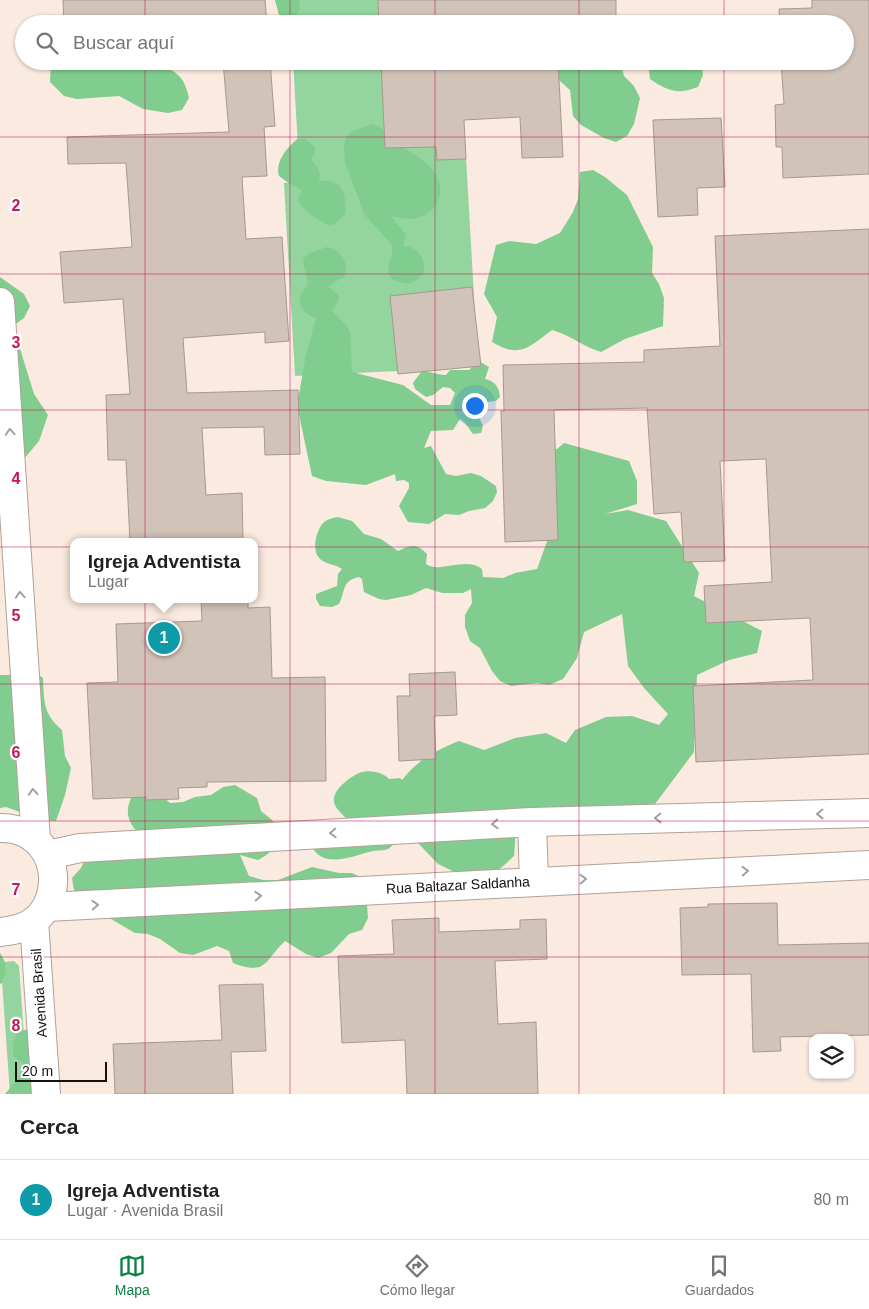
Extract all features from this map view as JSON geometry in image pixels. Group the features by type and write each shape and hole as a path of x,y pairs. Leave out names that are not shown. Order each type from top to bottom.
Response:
{"main road":[{"path":"0,302 42,847"},
{"path":"0,828 21,830 42,847 80,848 532,822 869,813"},
{"path":"532,822 534,881"},
{"name":"Avenida Brasil","path":"42,847 54,872 53,890 41,914 46,1094"},
{"name":"Rua Baltazar Saldanha","path":"41,914 534,881 869,865"},
{"path":"0,932 18,930 41,914"}],"green space":[{"path":"275,0 299,0 300,9 297,15 279,15"},
{"path":"289,0 383,0 384,15 290,15"},
{"path":"51,70 172,70 183,81 189,98 182,110 168,113 143,109 119,96 77,99 64,96 50,82"},
{"path":"294,70 395,70 465,139 478,367 295,376 284,183 300,182"},
{"path":"545,70 622,70 624,76 634,86 640,98 634,124 627,136 616,142 604,138 581,125 573,116 570,90 560,81 549,75"},
{"path":"649,70 702,70 703,75 698,87 684,91 668,89 650,79"},
{"path":"372,124 385,131 428,165 437,176 440,185 438,201 428,213 410,219 391,216 406,235 403,246 412,248 420,254 424,262 424,272 418,279 410,283 395,281 390,277 388,267 392,245 364,214 345,162 344,148 348,135 353,131"},
{"path":"298,138 305,139 315,147 315,153 311,159 319,171 319,181 333,182 342,189 345,200 345,214 335,224 328,225 307,211 298,200 302,190 279,176 280,160 286,150"},
{"path":"593,170 627,195 653,247 652,273 659,284 664,298 663,326 625,339 601,352 552,330 524,349 510,350 492,342 497,317 484,294 496,245 509,241 536,244 560,233 573,212 578,199 580,172"},
{"path":"327,247 340,254 346,266 344,277 328,286 339,296 339,300 332,311 347,326 350,333 352,372 403,385 431,405 450,405 455,393 450,388 443,387 433,395 426,397 415,389 413,383 421,372 446,375 450,370 469,370 479,361 489,367 485,379 496,385 500,397 496,401 488,402 475,398 472,403 483,426 481,433 473,434 460,419 453,430 431,431 424,448 431,446 446,474 456,476 471,473 481,476 496,486 497,492 493,501 485,508 459,515 445,514 429,524 408,522 399,506 409,488 409,483 404,480 396,481 395,474 366,485 326,481 312,476 297,405 306,355 316,318 305,312 301,305 300,297 308,283 303,259 308,254"},
{"path":"0,277 24,294 30,306 24,318 13,326 34,394 48,415 39,441 23,460 17,500 0,510"},
{"path":"564,443 629,461 637,481 637,504 605,514 628,510 666,521 699,573 694,596 762,631 757,653 729,660 697,675 694,752 637,828 517,818 514,856 492,876 461,875 438,864 418,843 418,835 395,839 386,850 373,851 349,858 324,858 317,854 312,847 342,837 346,818 336,806 334,797 342,784 359,773 367,771 376,772 389,779 400,778 402,780 428,756 459,741 484,750 515,738 546,733 566,743 575,730 606,717 632,716 659,725 668,714 644,688 628,666 622,614 584,632 577,658 563,679 549,685 537,683 511,686 500,681 492,671 480,648 470,641 465,627 465,615 472,603 471,589 463,593 442,593 426,588 411,595 386,600 364,592 362,579 359,577 349,581 339,604 332,607 320,606 316,599 316,594 337,586 338,574 342,569 320,559 315,546 318,531 323,523 338,517 352,521 364,534 381,539 398,551 410,546 420,548 427,554 426,564 432,567 461,564 475,565 482,569 483,577 503,578 515,573 537,569 549,536 544,451 557,449"},
{"path":"18,666 32,670 43,678 44,700 48,713 62,730 65,756 71,768 65,795 56,821 42,820 6,807 0,808 0,675 9,675"},
{"path":"235,785 257,798 261,811 280,830 273,848 263,857 258,860 240,855 249,876 263,880 278,880 312,867 339,873 352,873 365,879 368,918 362,930 349,934 331,953 318,958 306,954 285,941 264,964 253,968 233,963 229,951 217,946 193,955 180,953 160,939 148,934 135,933 80,901 74,890 72,878 81,868 92,845 141,836 132,825 128,815 129,804 134,792 160,794 170,803 183,802 195,797 211,795 223,787"},
{"path":"0,953 6,968 2,983 0,984"},
{"path":"14,961 19,966 28,1094 10,1094 1,967 4,962"},
{"path":"32,1029 57,1080 60,1094 5,1094 19,1078 23,1063 13,1056 13,1043 18,1031"}],"building":[{"path":"63,0 265,0 266,15 64,15"},
{"path":"378,0 616,0 616,15 379,15"},
{"path":"812,0 869,0 869,174 783,178 782,147 776,147 775,105 784,104 782,70 854,70 854,15 779,15 779,9 812,8"},
{"path":"224,70 271,70 275,126 264,127 267,176 242,177 246,239 282,237 289,341 265,343 265,332 183,338 187,393 298,390 300,454 265,455 264,427 202,428 206,495 242,493 243,538 130,538 126,460 108,460 106,395 130,394 123,299 64,303 60,252 132,247 126,163 68,164 67,137 229,132"},
{"path":"381,70 558,70 563,157 522,158 520,117 464,120 466,159 437,160 436,147 385,148"},
{"path":"721,118 725,187 697,188 698,215 658,217 653,120"},
{"path":"869,229 869,754 696,762 693,686 813,680 810,618 706,623 704,586 772,582 766,459 720,461 725,561 684,562 681,512 654,514 647,408 554,410 558,540 505,542 501,411 504,411 503,365 644,362 644,350 720,346 715,236"},
{"path":"472,287 481,366 398,374 390,296"},
{"path":"201,603 248,603 248,608 270,607 272,678 325,677 326,781 207,782 207,787 178,788 179,799 146,800 146,797 93,799 87,683 118,682 116,624 202,621"},
{"path":"455,672 457,715 434,716 436,759 399,761 397,696 410,696 409,674"},
{"path":"777,903 778,945 869,943 869,1035 809,1034 809,1036 780,1037 781,1051 753,1052 751,974 682,975 680,908 708,907 708,904"},
{"path":"439,918 439,932 520,929 520,920 546,919 547,959 495,961 498,1024 536,1022 538,1094 407,1094 405,1040 342,1043 338,956 394,954 392,920"},
{"path":"263,984 266,1051 231,1052 233,1094 115,1094 113,1044 222,1040 219,985"}],"place":[{"name":"Igreja Adventista","path":"164,638"}]}
